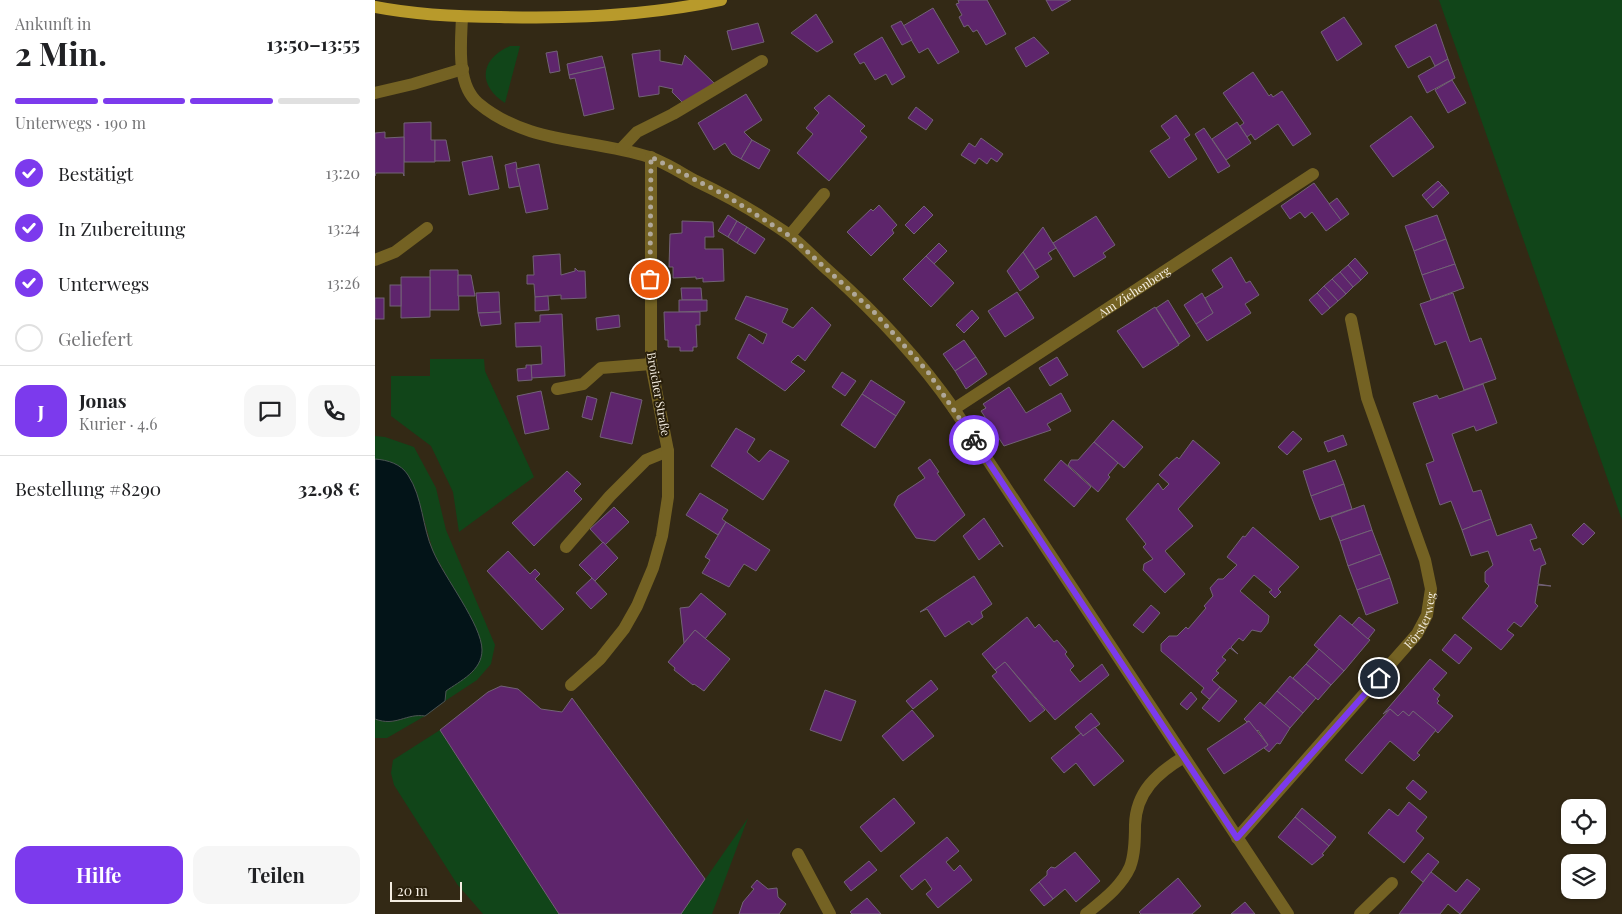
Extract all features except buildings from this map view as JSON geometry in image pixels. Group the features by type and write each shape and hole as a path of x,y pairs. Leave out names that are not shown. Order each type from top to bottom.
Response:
{"main road":[{"path":"375,7 462,17 527,18 639,14 721,0"}],"street":[{"path":"462,17 463,69 470,95 498,119 558,140 585,142 651,157 725,195 790,236 874,312 928,372 954,409 1288,914"},
{"path":"621,150 637,132 673,114 762,61"},
{"path":"375,93 463,69"},
{"name":"Broicher Straße","path":"571,685 600,658 624,629 653,568 662,536 668,497 668,451 651,364 651,157"},
{"name":"Am Ziehenberg","path":"954,409 1313,174"},
{"path":"790,236 824,194"},
{"path":"375,260 395,252 427,228"},
{"name":"Försterweg","path":"1237,838 1417,634 1427,615 1431,589 1425,560 1367,398 1351,319"},
{"path":"557,388 583,384 601,368 651,364"},
{"name":"Broicher Straße","path":"566,546 610,496 646,460 668,451"},
{"path":"1086,914 1113,892 1130,867 1135,846 1136,812 1141,797 1151,782 1184,757"},
{"path":"798,854 830,914"},
{"path":"1360,914 1392,883"}],"green space":[{"path":"1439,0 1622,0 1622,520"},
{"path":"510,46 520,46 505,103 490,88 486,80 486,73 488,65 493,58 500,51"},
{"path":"430,359 484,359 485,371 534,477 459,532 453,492 431,446 391,416 391,376 430,376"},
{"path":"375,436 385,437 414,447 436,488 446,530 495,645 491,664 477,680 445,701 446,691 473,672 474,626 433,551 416,490 408,475 375,459"},
{"path":"415,714 425,716 387,738 375,738 375,719 391,722"},
{"path":"440,730 559,914 483,914 457,884 394,785 391,773 393,760"},
{"path":"748,818 712,914 681,914"}],"shaded area":[{"path":"375,459 394,463 408,475 417,493 429,542 438,562 476,628 482,650 481,657 474,670 446,691 445,701 425,716 412,716 395,721 375,719"}],"way so far":[{"path":"650,279 649,196 651,157 725,195 790,236 874,312 928,372 974,440"}],"route":[{"path":"974,440 1237,838 1379,678"}]}
